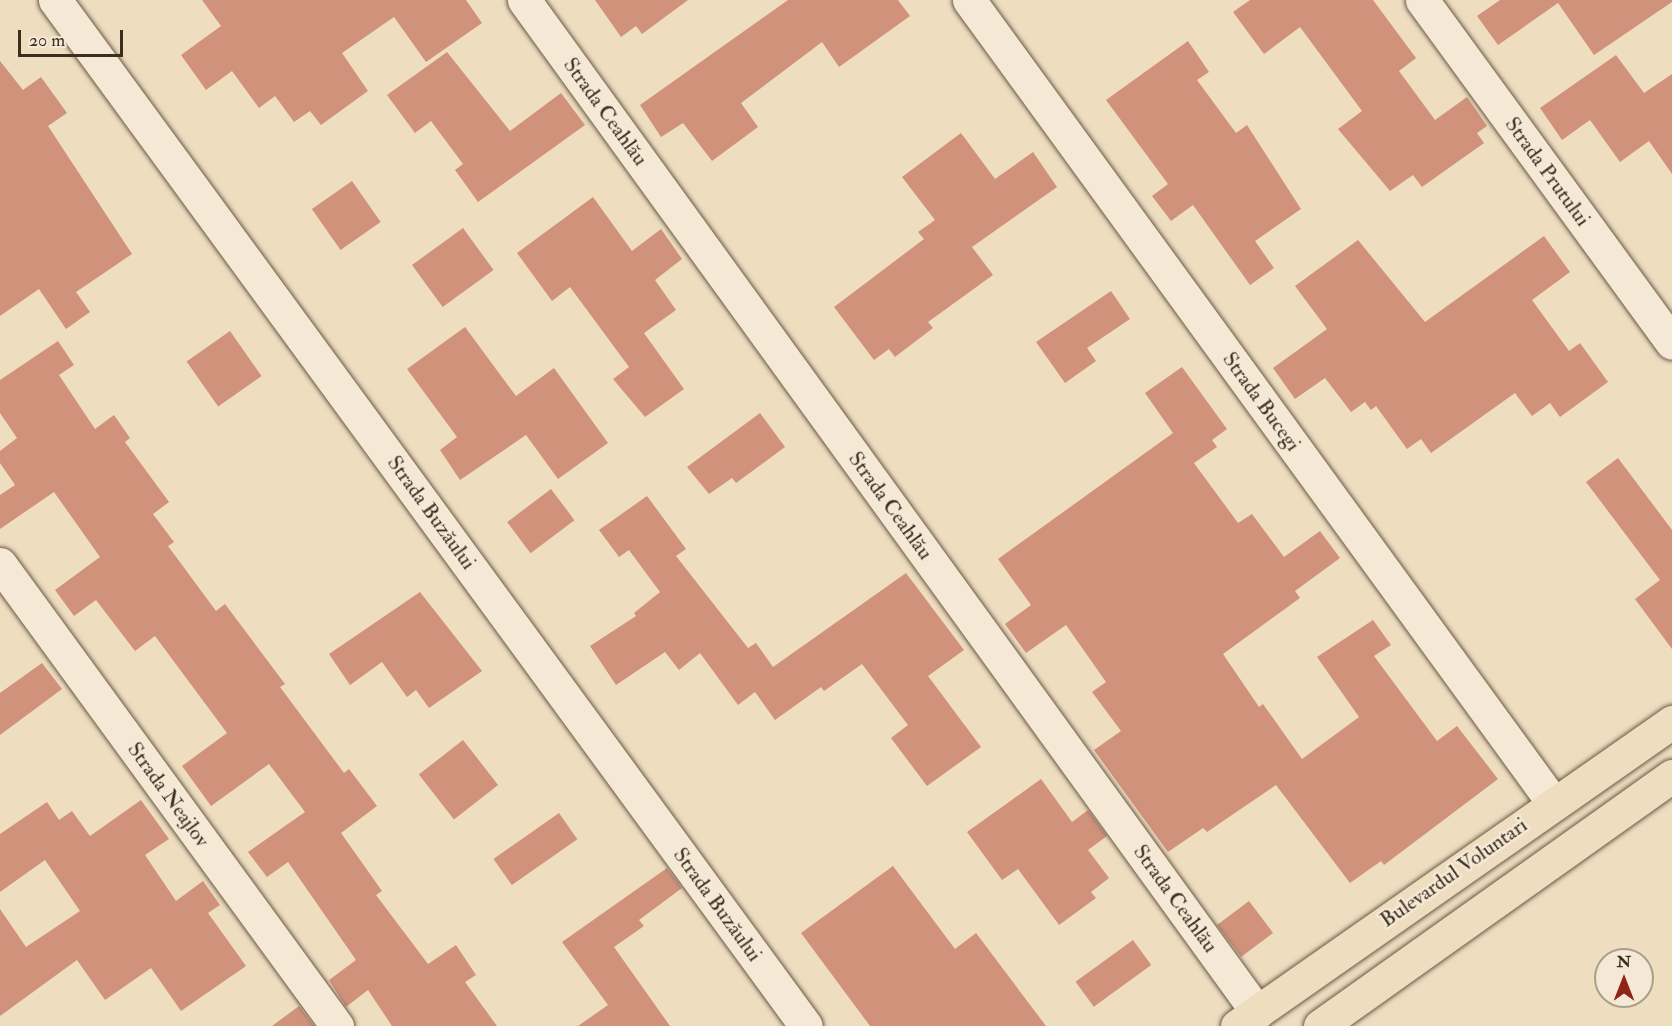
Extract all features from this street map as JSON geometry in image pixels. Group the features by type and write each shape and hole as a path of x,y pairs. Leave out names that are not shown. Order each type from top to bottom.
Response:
{"highway":[{"name":"Bulevardul Voluntari","path":"1247,1019 1672,722"},
{"name":"Bulevardul Voluntari","path":"1320,1026 1672,776"}],"street":[{"name":"Strada Buzăului","path":"55,0 806,1026"},
{"name":"Strada Ceahlău","path":"524,0 1247,1019"},
{"name":"Strada Bucegi","path":"969,0 1554,804"},
{"name":"Strada Prutului","path":"1422,0 1672,343"},
{"name":"Strada Neajlov","path":"0,564 337,1026"}],"building":[{"path":"202,0 466,0 482,23 426,62 394,17 342,53 368,91 321,125 310,111 294,122 275,96 259,108 232,71 206,90 181,55 221,26"},
{"path":"595,0 688,0 642,34 636,26 621,37"},
{"path":"788,0 898,0 910,16 839,67 822,42 741,103 758,127 712,161 683,123 661,137 640,105"},
{"path":"1250,0 1373,0 1416,58 1399,71 1435,120 1467,97 1487,126 1477,133 1484,143 1422,187 1413,175 1390,191 1338,129 1362,111 1300,27 1264,54 1233,12"},
{"path":"1500,0 1672,0 1672,2 1594,55 1558,3 1498,45 1477,16"},
{"path":"1188,41 1209,72 1197,80 1236,133 1247,125 1301,209 1255,241 1274,268 1250,285 1193,205 1171,221 1152,196 1168,184 1106,100"},
{"path":"447,52 510,131 561,93 585,125 478,202 455,170 463,164 431,121 415,133 387,95"},
{"path":"1616,55 1644,93 1672,74 1672,174 1649,141 1620,162 1590,120 1562,140 1540,108"},
{"path":"0,61 23,90 41,77 67,113 48,126 132,254 76,292 90,312 66,329 39,289 0,316"},
{"path":"961,133 995,179 1033,152 1057,187 972,247 993,275 928,322 933,328 895,357 889,349 874,360 834,307 924,239 918,232 935,220 902,177"},
{"path":"352,181 381,222 341,250 312,209"},
{"path":"593,197 632,251 661,229 682,259 655,280 676,310 644,333 684,389 645,417 613,379 629,367 570,287 552,301 517,253"},
{"path":"463,228 494,270 443,307 412,265"},
{"path":"1544,236 1570,272 1532,300 1569,351 1580,343 1608,382 1560,417 1550,403 1532,416 1515,393 1431,453 1421,439 1407,449 1376,406 1371,410 1365,402 1351,412 1325,378 1295,399 1273,368 1327,329 1295,286 1358,240 1425,322"},
{"path":"1111,291 1130,319 1087,348 1096,361 1065,383 1036,342"},
{"path":"465,327 516,396 554,368 608,443 558,479 526,435 460,480 440,450 457,437 407,369"},
{"path":"230,331 262,376 218,406 187,361"},
{"path":"58,341 74,365 59,375 95,429 114,415 130,438 125,442 169,502 153,514 174,542 168,546 216,611 225,604 285,684 280,687 344,773 349,769 377,806 341,833 382,891 376,895 428,964 456,945 476,975 465,982 497,1026 392,1026 368,990 346,1007 329,980 356,960 288,862 267,877 248,852 305,812 269,764 211,806 182,766 227,733 155,636 135,651 96,600 74,616 55,590 100,557 54,492 0,529 0,495 15,485 0,463 0,451 17,438 0,413 0,380"},
{"path":"1182,367 1227,429 1212,440 1217,447 1194,463 1238,523 1252,514 1284,557 1320,531 1340,558 1295,591 1300,598 1223,654 1259,707 1263,704 1302,759 1359,717 1317,657 1373,620 1391,645 1374,656 1437,741 1457,726 1498,779 1384,865 1381,861 1350,883 1276,785 1207,832 1203,828 1168,852 1094,750 1121,731 1092,692 1106,682 1066,625 1026,653 1005,624 1031,605 998,559 1173,433 1145,393"},
{"path":"760,413 785,447 736,483 732,478 709,494 687,467"},
{"path":"1618,458 1672,530 1672,649 1635,599 1660,580 1586,482"},
{"path":"551,489 574,520 531,553 507,522"},
{"path":"647,496 686,549 676,556 748,648 756,643 773,667 906,573 964,650 928,676 981,747 927,786 891,738 908,725 862,664 824,691 821,687 775,720 755,692 738,705 700,653 679,670 665,652 616,685 590,646 636,616 634,613 660,592 629,550 619,557 599,530"},
{"path":"420,592 482,671 429,708 416,690 407,697 382,662 350,685 329,654"},
{"path":"42,663 62,689 0,735 0,693"},
{"path":"463,740 498,785 454,819 419,774"},
{"path":"1041,779 1072,822 1088,810 1107,836 1088,850 1109,878 1091,892 1096,898 1059,925 1018,869 1002,880 967,832"},
{"path":"141,800 169,839 145,855 176,901 203,881 220,905 208,913 246,966 181,1011 151,968 105,1000 77,960 0,1016 0,909 26,947 80,911 45,860 0,892 0,834 47,802 59,820 72,811 90,836"},
{"path":"559,813 577,839 512,885 493,859"},
{"path":"893,866 955,949 976,933 1046,1026 870,1026 801,933"},
{"path":"667,868 682,888 639,920 644,926 614,947 670,1026 578,1026 608,1005 562,942"},
{"path":"1249,901 1273,933 1241,957 1217,925"},
{"path":"1133,940 1151,965 1094,1007 1076,982"},
{"path":"299,1006 314,1026 272,1026"}]}
